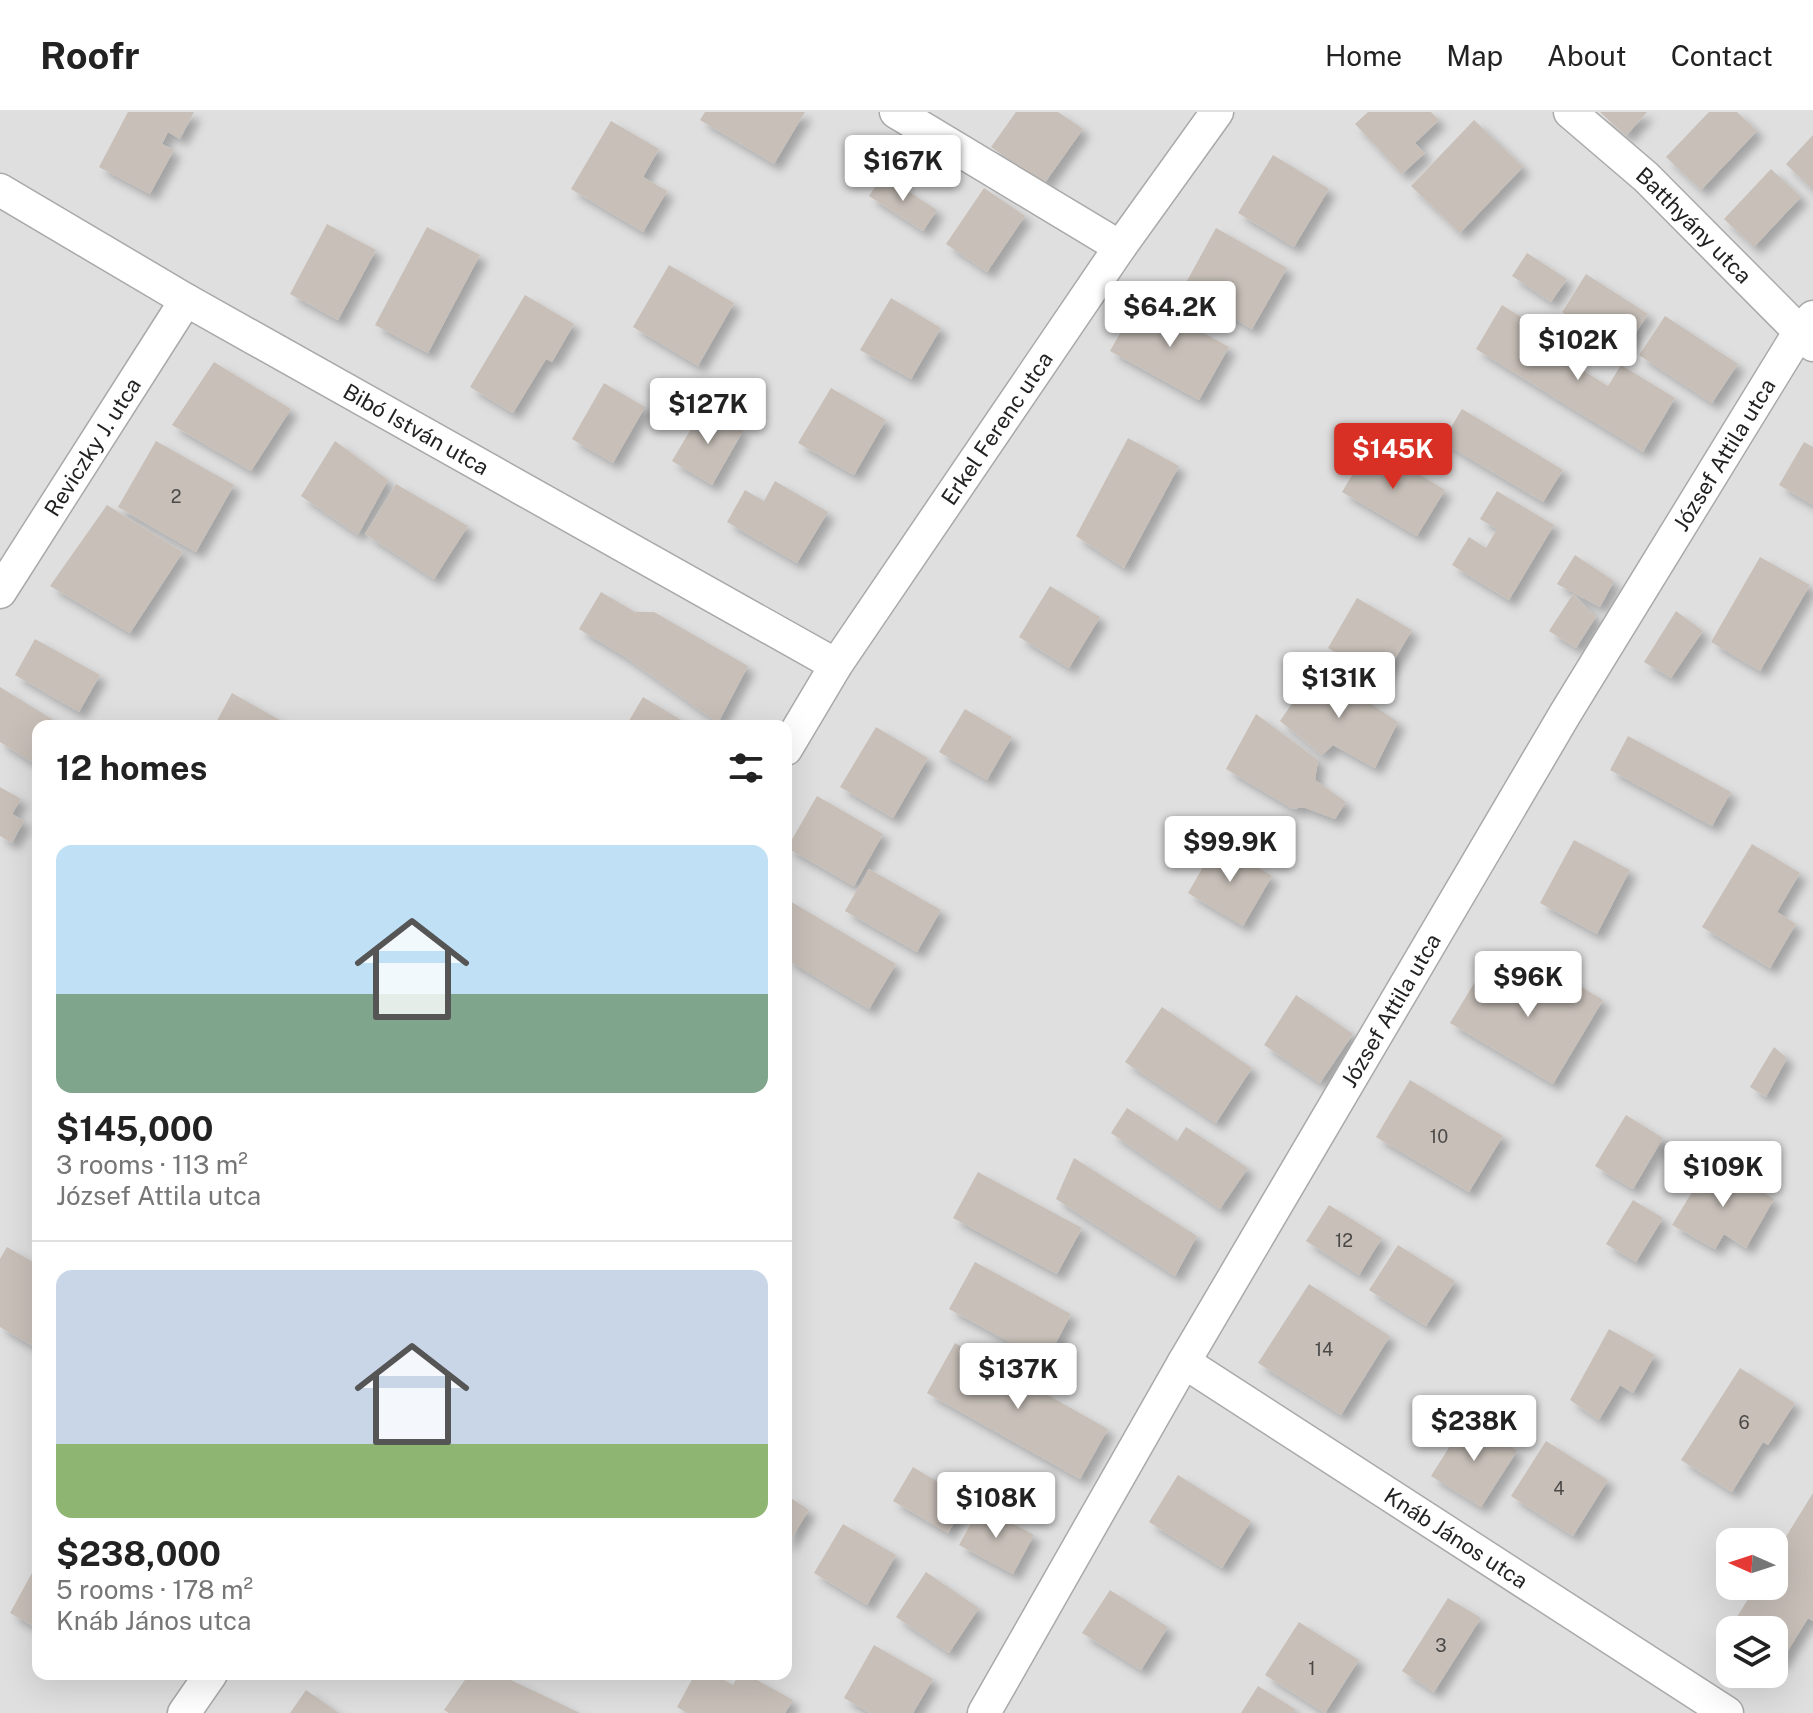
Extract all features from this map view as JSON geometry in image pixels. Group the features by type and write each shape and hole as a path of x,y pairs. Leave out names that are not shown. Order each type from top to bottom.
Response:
{"street":[{"path":"896,112 1120,247"},
{"name":"Erkel Ferenc utca","path":"792,739 836,665 1120,247 1217,112"},
{"name":"Batthyány utca","path":"1570,112 1646,177 1809,331"},
{"name":"Bibó István utca","path":"0,190 186,300 836,665"},
{"name":"Reviczky J. utca","path":"0,592 186,300"},
{"name":"József Attila utca","path":"984,1713 1184,1362 1565,714 1809,331"},
{"name":"Knáb János utca","path":"1184,1362 1727,1713"},
{"path":"184,1713 207,1680"}],"shaded area":[{"path":"0,112 1813,112 1813,1713 0,1713"}],"building":[{"path":"128,112 194,112 180,139 168,132 162,144 174,150 150,194 99,167"},
{"path":"705,112 805,112 774,164 700,120"},
{"path":"1016,112 1058,112 1083,129 1044,184 991,147"},
{"path":"1368,112 1431,112 1439,120 1415,143 1425,153 1402,174 1355,124"},
{"path":"1600,112 1647,112 1626,136"},
{"path":"1709,112 1737,112 1757,131 1701,190 1666,157"},
{"path":"1474,120 1523,167 1460,233 1411,186"},
{"path":"611,121 659,149 643,177 667,191 643,232 571,189"},
{"path":"1813,135 1813,190 1786,164"},
{"path":"1273,155 1329,189 1294,247 1238,213"},
{"path":"1771,169 1801,197 1754,247 1724,219"},
{"path":"883,175 937,210 923,231 869,196"},
{"path":"984,188 1025,216 987,272 946,244"},
{"path":"327,224 376,250 338,320 290,294"},
{"path":"427,227 480,255 428,353 375,325"},
{"path":"1216,228 1287,268 1252,329 1182,290"},
{"path":"1527,253 1567,279 1551,302 1512,276"},
{"path":"669,265 734,303 698,366 633,327"},
{"path":"1586,274 1648,314 1623,353 1562,312"},
{"path":"525,295 574,324 552,362 546,359 513,413 470,387"},
{"path":"891,298 941,328 911,379 860,350"},
{"path":"1140,298 1229,347 1199,400 1110,351"},
{"path":"1502,305 1539,328 1532,339 1608,386 1621,365 1675,398 1643,452 1476,349"},
{"path":"1665,316 1738,364 1712,403 1639,355"},
{"path":"214,362 291,409 251,471 172,425"},
{"path":"604,383 645,407 613,463 572,439"},
{"path":"831,388 886,420 854,475 798,443"},
{"path":"704,407 743,431 712,485 672,461"},
{"path":"1462,409 1563,470 1543,502 1442,442"},
{"path":"1128,438 1179,466 1124,568 1076,536"},
{"path":"156,441 234,485 196,552 118,507"},
{"path":"335,441 388,480 358,535 301,496"},
{"path":"1804,442 1813,447 1813,505 1779,485"},
{"path":"1370,445 1445,490 1417,536 1342,492"},
{"path":"775,481 828,512 797,563 727,522 745,490 764,501"},
{"path":"396,484 468,526 434,579 365,534"},
{"path":"1497,491 1554,525 1509,600 1452,565 1469,537 1486,548 1497,529 1480,519"},
{"path":"107,505 183,552 130,633 50,586"},
{"path":"1575,555 1614,581 1600,607 1557,584"},
{"path":"1760,557 1810,585 1760,671 1711,642"},
{"path":"1050,586 1100,617 1069,668 1019,637"},
{"path":"601,592 635,612 654,612 748,666 720,720 714,720 627,658 579,629"},
{"path":"1573,594 1596,617 1576,648 1549,631"},
{"path":"1357,598 1412,630 1382,681 1328,648"},
{"path":"1676,611 1703,631 1671,678 1644,662"},
{"path":"35,639 100,675 79,712 15,675"},
{"path":"1316,668 1398,722 1375,768 1333,745 1322,755 1280,721"},
{"path":"0,687 53,720 32,720 32,762 0,742"},
{"path":"232,693 280,720 217,720"},
{"path":"643,697 681,720 630,720"},
{"path":"965,709 1012,737 987,780 939,752"},
{"path":"1256,714 1318,760 1315,780 1346,802 1335,819 1303,807 1293,809 1226,769"},
{"path":"876,727 928,758 893,818 840,787"},
{"path":"1628,736 1731,792 1712,826 1610,770"},
{"path":"0,787 21,799 12,814 24,821 12,843 0,836"},
{"path":"817,796 883,834 854,886 792,851 792,839"},
{"path":"1574,840 1630,870 1597,934 1540,903"},
{"path":"1217,843 1272,876 1243,926 1188,893"},
{"path":"1752,844 1800,873 1777,912 1796,924 1770,968 1702,927"},
{"path":"869,869 941,910 917,952 845,911"},
{"path":"792,902 896,964 869,1009 792,963"},
{"path":"1487,962 1539,993 1553,970 1603,1000 1553,1084 1450,1023"},
{"path":"1296,995 1353,1034 1320,1083 1264,1045"},
{"path":"1162,1007 1252,1068 1216,1123 1125,1062"},
{"path":"1774,1047 1787,1058 1766,1097 1750,1087"},
{"path":"1410,1080 1503,1136 1469,1192 1376,1137"},
{"path":"1127,1108 1177,1141 1186,1127 1248,1168 1220,1209 1111,1133"},
{"path":"1626,1115 1663,1138 1633,1189 1595,1166"},
{"path":"1074,1158 1197,1236 1175,1276 1056,1199"},
{"path":"1711,1161 1774,1199 1746,1248 1724,1234 1715,1249 1672,1225"},
{"path":"978,1172 1082,1228 1057,1274 953,1218"},
{"path":"1633,1200 1663,1218 1636,1262 1606,1244"},
{"path":"1329,1205 1382,1238 1359,1275 1306,1241"},
{"path":"1398,1245 1455,1281 1426,1326 1369,1290"},
{"path":"7,1247 32,1262 32,1346 0,1327 0,1259"},
{"path":"975,1262 1071,1314 1046,1362 949,1309"},
{"path":"1309,1284 1390,1336 1341,1415 1258,1363"},
{"path":"1609,1329 1655,1355 1633,1393 1620,1385 1599,1420 1570,1400"},
{"path":"955,1343 1108,1429 1080,1479 927,1393"},
{"path":"1740,1368 1795,1403 1768,1445 1763,1442 1732,1492 1681,1460"},
{"path":"1467,1419 1517,1451 1481,1507 1431,1476"},
{"path":"1546,1441 1608,1480 1573,1536 1511,1496"},
{"path":"913,1467 968,1500 948,1533 893,1501"},
{"path":"1178,1475 1251,1521 1222,1568 1149,1522"},
{"path":"1813,1493 1813,1621 1808,1618 1788,1650 1788,1616 1738,1616 1747,1600 1788,1600 1788,1533"},
{"path":"792,1499 809,1510 792,1537"},
{"path":"980,1506 1034,1535 1013,1574 959,1545"},
{"path":"843,1524 896,1555 867,1605 814,1573"},
{"path":"926,1572 979,1608 949,1653 896,1617"},
{"path":"32,1573 32,1626 10,1613"},
{"path":"1110,1590 1168,1627 1141,1670 1082,1633"},
{"path":"1448,1598 1481,1618 1434,1692 1402,1671"},
{"path":"1299,1622 1359,1660 1325,1713 1265,1675"},
{"path":"874,1645 933,1679 913,1713 870,1713 844,1698"},
{"path":"465,1680 511,1680 580,1713 449,1713 444,1710"},
{"path":"692,1680 724,1680 733,1685 736,1680 757,1680 793,1700 785,1713 687,1713 677,1707"},
{"path":"1258,1686 1295,1709 1293,1713 1241,1713"},
{"path":"306,1690 339,1713 290,1713"}]}
